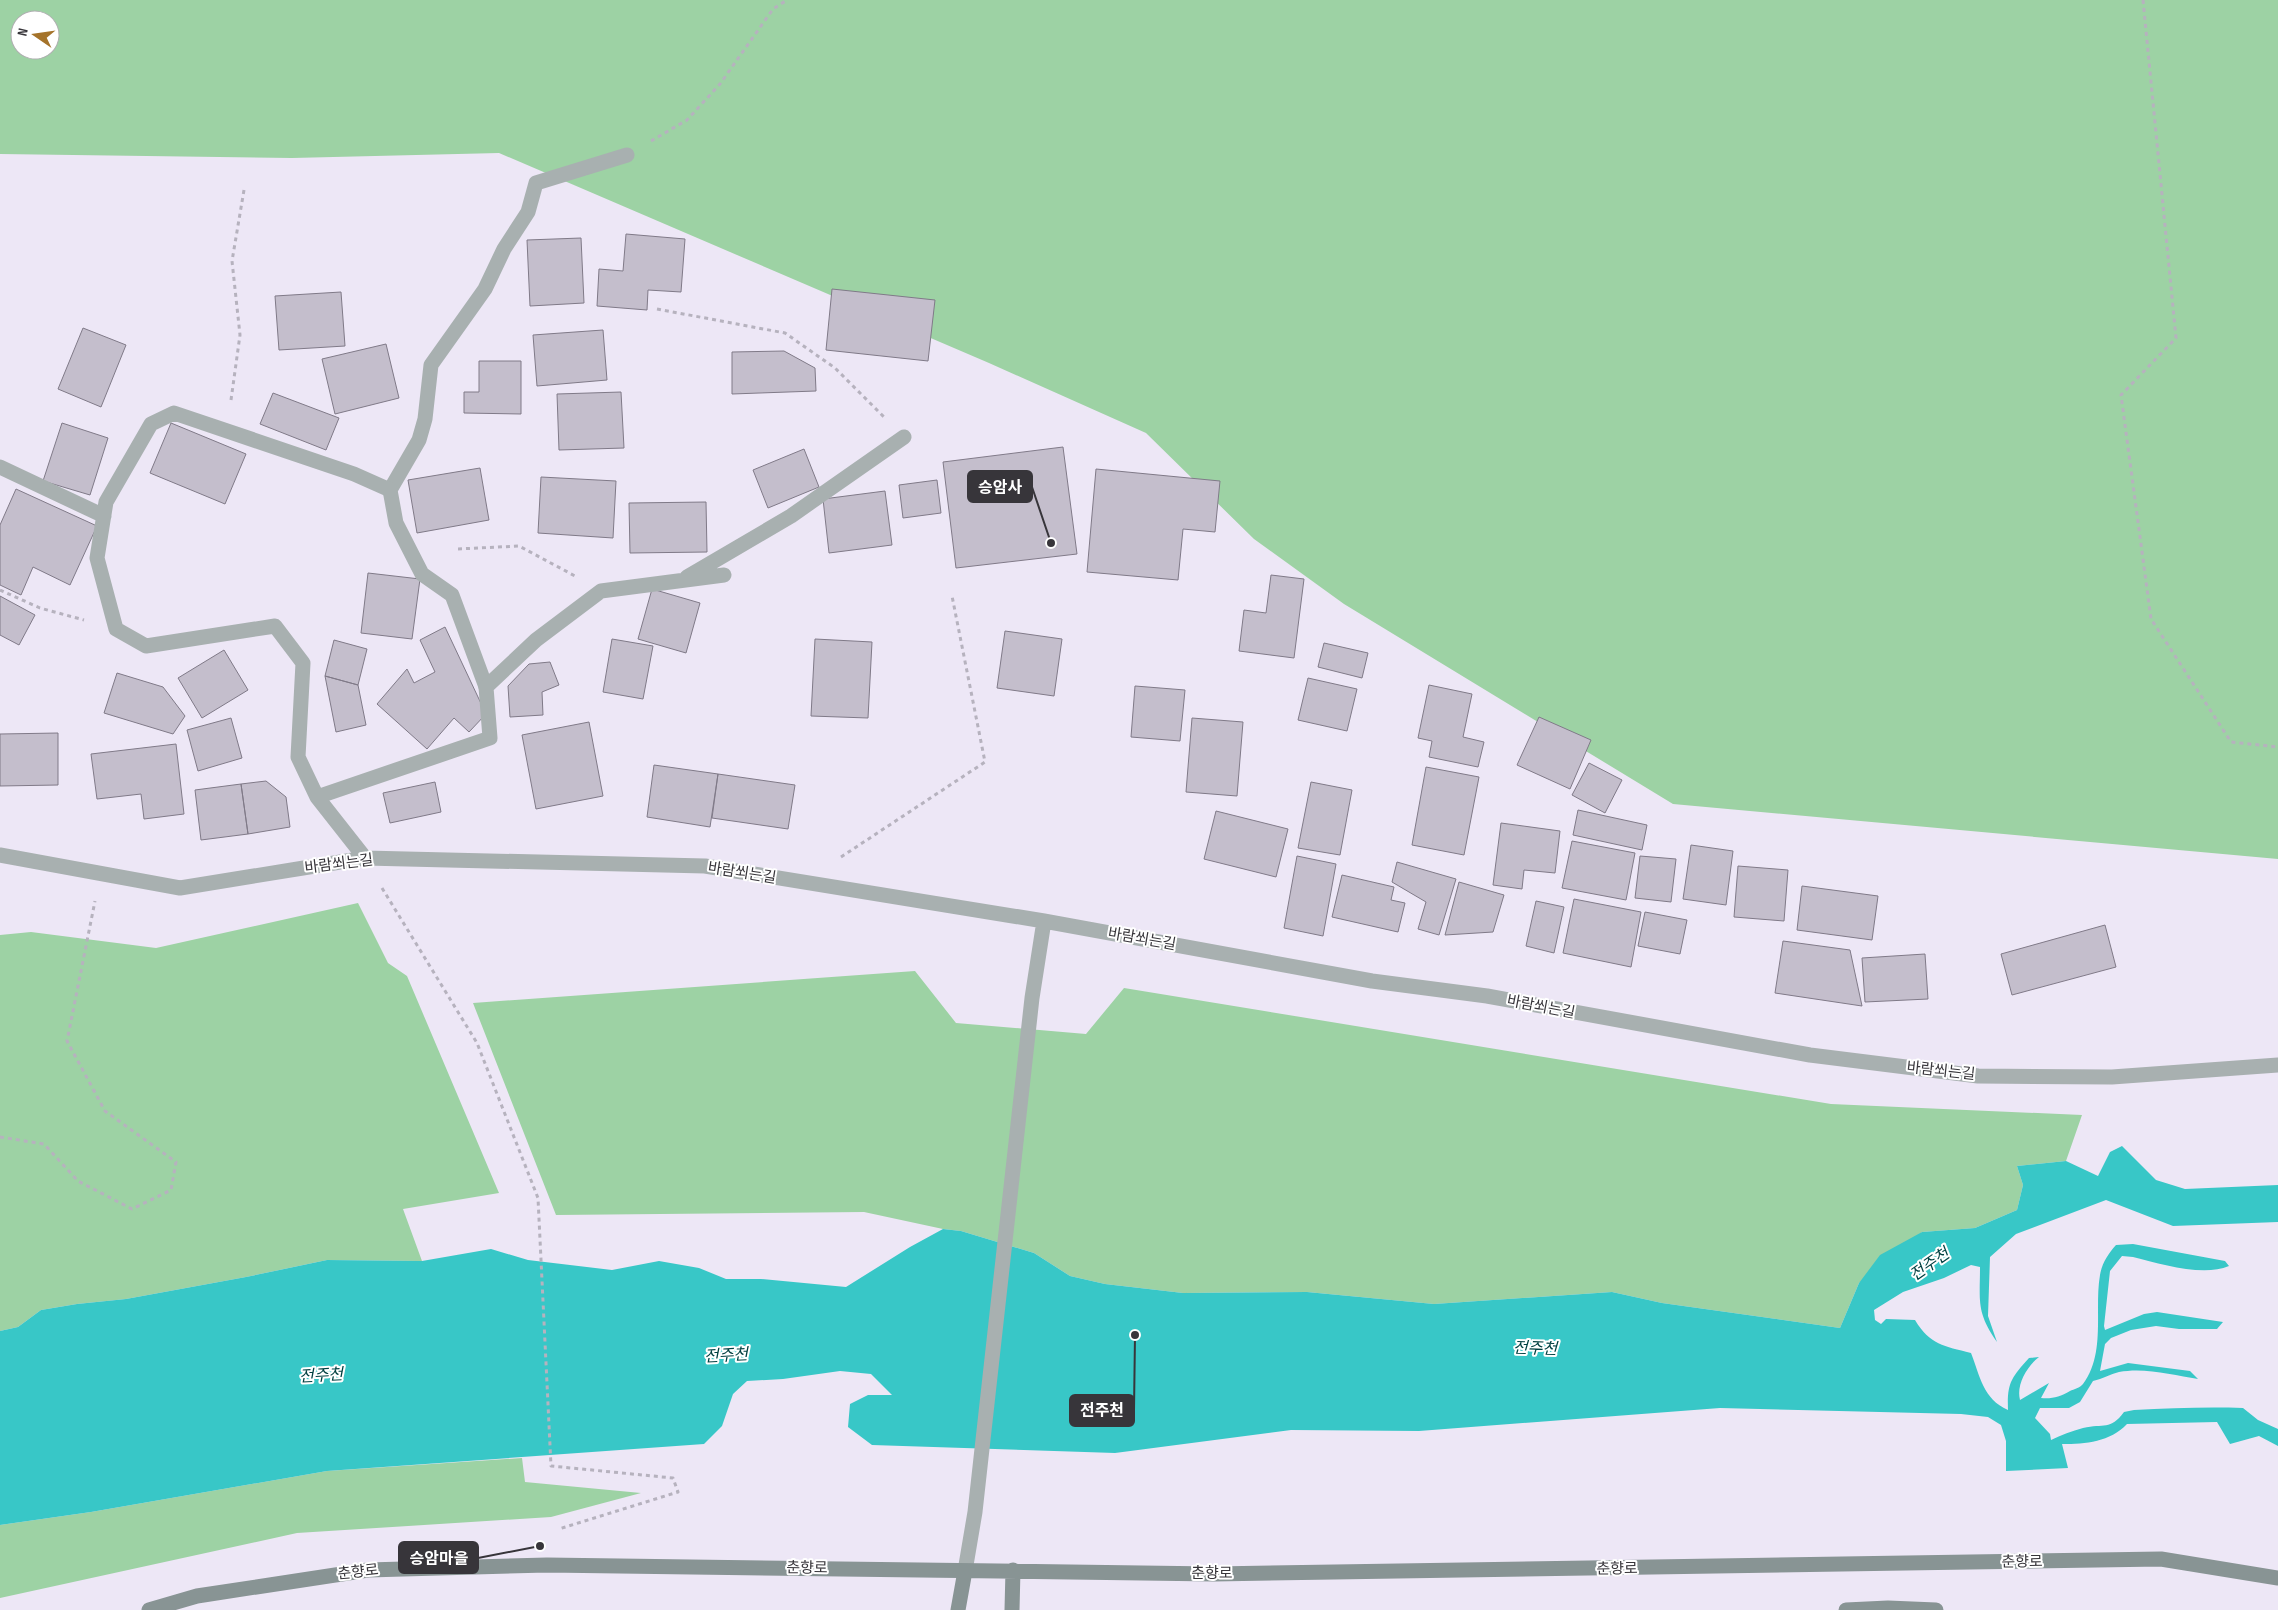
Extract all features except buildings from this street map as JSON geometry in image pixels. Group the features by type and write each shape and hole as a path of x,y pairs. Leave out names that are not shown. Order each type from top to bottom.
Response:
{"street":[{"path":"317,797 490,738 486,687 452,595 422,574 396,523 390,490 419,440 425,419 431,365 485,289 504,249 528,212 536,184 627,155"},
{"path":"365,858 317,797 298,757 304,663 275,626 146,646 116,629 97,558 106,502 151,424 174,413 354,474 390,490"},
{"path":"681,581 792,516 904,437"},
{"path":"0,467 104,516"},
{"path":"486,687 536,640 601,591 724,575"},
{"name":"바람쐬는길","path":"1,857 180,888 365,858 705,866 1044,921 1372,981 1487,996 1810,1055 1968,1074 2112,1077 2278,1065"},
{"path":"958,1610 975,1512 1032,998 1044,921"},
{"name":"춘향로","path":"149,1610 197,1596 368,1570 547,1565 1214,1574 2161,1559 2278,1578"},
{"path":"1012,1610 1013,1570"},
{"path":"1846,1610 1888,1608 1936,1610"}],"path":[{"path":"627,155 687,120 720,84 773,9 787,0"},
{"path":"2143,0 2176,338 2120,395 2151,619 2232,742 2278,748"},
{"path":"227,431 240,335 232,261 244,190"},
{"path":"657,309 785,334 835,368 904,437"},
{"path":"458,549 519,546 601,591"},
{"path":"0,590 40,608 116,629"},
{"path":"803,882 985,762 952,596"},
{"path":"365,858 394,910 477,1043 538,1198 551,1466 673,1478 678,1492 559,1529"},
{"path":"0,1137 44,1144 78,1181 132,1208 170,1190 176,1162 105,1111 67,1041 100,874"}],"green space":[{"path":"0,0 2278,0 2278,859 1673,804 1344,604 1254,539 1146,433 989,363 499,153 292,158 0,154"},
{"path":"358,903 388,963 407,976 499,1193 403,1209 422,1261 327,1260 126,1299 41,1310 18,1327 0,1331 0,935 31,932 156,948"},
{"path":"915,971 956,1023 1086,1034 1124,988 1831,1104 2082,1115 2066,1161 2017,1166 2023,1185 2017,1210 1975,1228 1922,1232 1859,1283 1840,1328 1662,1303 1612,1292 1434,1304 1307,1292 1183,1293 1105,1284 1070,1276 1034,1253 961,1231 864,1212 556,1215 473,1003"},
{"path":"522,1458 525,1482 641,1493 551,1517 297,1533 0,1598 0,1525 91,1512 327,1471"}],"water":[{"path":"2122,1146 2156,1180 2185,1189 2278,1185 2278,1222 2173,1226 2106,1200 2016,1234 1990,1257 1988,1316 1997,1342 1982,1314 1980,1267 1971,1265 1944,1278 1903,1292 1874,1310 1875,1320 1881,1324 1886,1319 1915,1320 1932,1340 1945,1346 1971,1353 1988,1393 1993,1400 2008,1410 2008,1393 2011,1381 2029,1358 2039,1357 2030,1365 2023,1376 2019,1394 2020,1400 2049,1383 2041,1398 2059,1396 2083,1384 2095,1359 2098,1331 2098,1288 2101,1271 2110,1252 2116,1245 2133,1244 2225,1261 2229,1266 2219,1269 2195,1270 2122,1256 2110,1271 2105,1330 2144,1314 2157,1312 2223,1322 2217,1329 2179,1329 2156,1326 2131,1330 2111,1338 2105,1344 2100,1371 2128,1363 2190,1371 2198,1379 2139,1370 2119,1372 2093,1381 2080,1402 2069,1408 2040,1408 2035,1418 2050,1434 2051,1440 2083,1428 2110,1424 2115,1422 2124,1412 2134,1410 2243,1408 2258,1420 2278,1429 2278,1446 2259,1436 2230,1444 2217,1422 2127,1424 2113,1435 2097,1441 2062,1444 2068,1468 2006,1471 2006,1441 2001,1425 1988,1417 1961,1414 1720,1408 1419,1431 1291,1430 1115,1453 872,1445 848,1427 850,1404 868,1395 892,1395 871,1374 840,1371 783,1379 747,1381 733,1394 722,1426 704,1444 327,1471 91,1512 0,1525 0,1331 18,1327 41,1310 126,1299 327,1260 422,1261 491,1249 528,1260 612,1270 659,1261 699,1268 726,1279 761,1279 846,1287 943,1229 961,1231 1034,1253 1070,1276 1105,1284 1183,1293 1307,1292 1434,1304 1612,1292 1662,1303 1840,1328 1859,1283 1880,1255 1922,1232 1975,1228 2017,1210 2023,1185 2017,1166 2066,1161 2098,1176 2110,1152"}],"place":[{"name":"승암사","path":"1051,543"},
{"name":"전주천","path":"1135,1335"},
{"name":"승암마을","path":"540,1546"}]}
